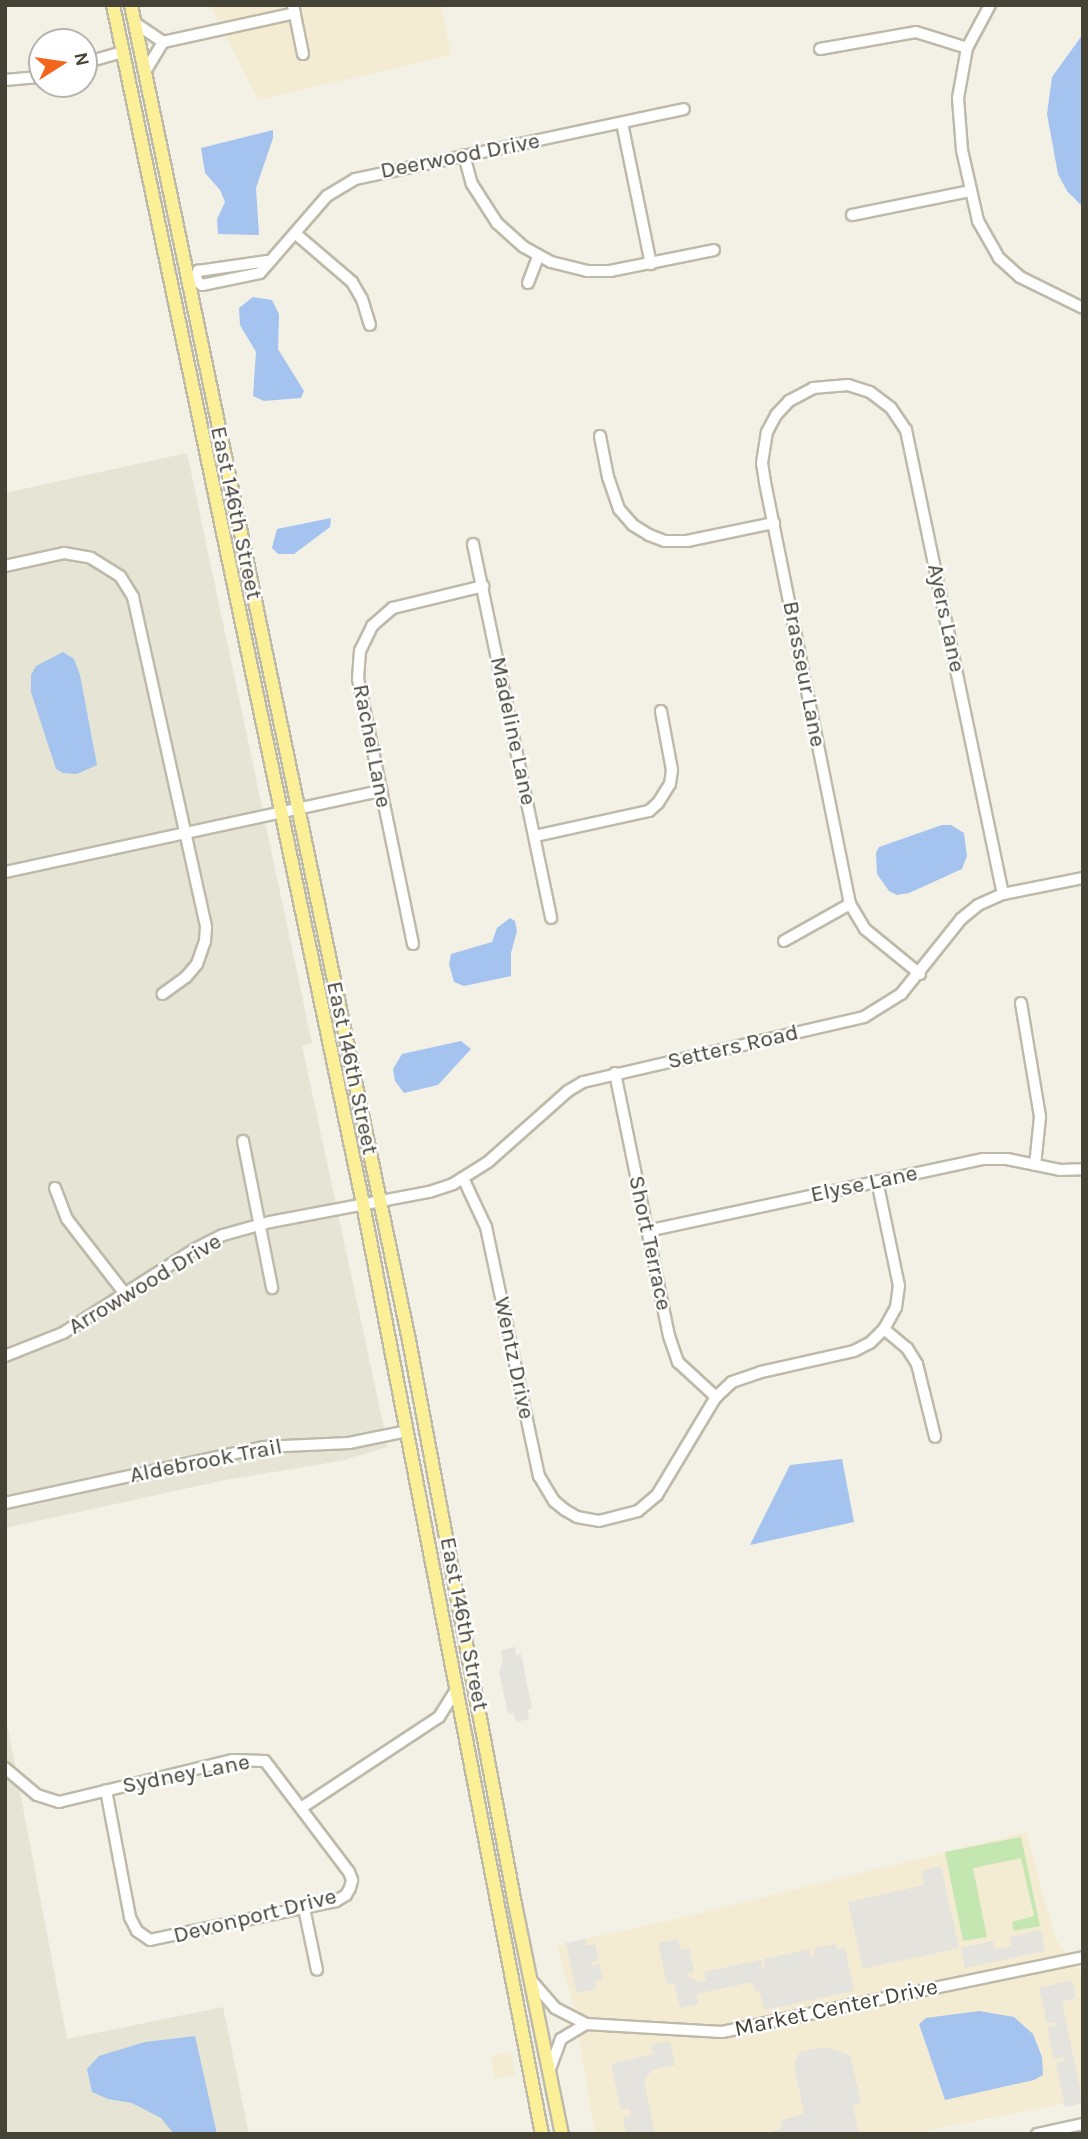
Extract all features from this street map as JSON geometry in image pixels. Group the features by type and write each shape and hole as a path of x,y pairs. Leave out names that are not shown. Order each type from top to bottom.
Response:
{"main road":[{"name":"East 146th Street","path":"113,5 170,284 288,811 371,1203 407,1431 542,2134"},
{"name":"East 146th Street","path":"131,5 191,279 288,811 467,1638 562,2134"}],"street":[{"path":"990,5 967,48 960,81 958,116 970,191 978,221 999,258 1020,277 1083,308"},
{"path":"145,72 163,42 294,9 303,54"},
{"path":"135,23 163,42"},
{"path":"820,49 916,32 967,48"},
{"path":"98,59 122,52"},
{"path":"5,80 28,78"},
{"name":"Deerwood Drive","path":"191,279 198,271 267,261 296,234 327,196 348,182 684,109"},
{"path":"622,123 651,264"},
{"path":"464,155 472,184 485,208 510,236 538,257 587,271 610,271 714,250"},
{"path":"852,215 970,191"},
{"path":"296,234 352,282 362,299 370,325"},
{"path":"528,283 538,257"},
{"path":"170,284 191,279"},
{"name":"Brasseur Lane","path":"835,384 813,388 789,401 776,415 767,432 762,463 850,904 865,929 920,974"},
{"name":"Ayers Lane","path":"835,384 859,387 881,398 906,430 1003,894"},
{"path":"600,436 608,477 619,509 633,525 649,535 665,541 687,541 774,523"},
{"name":"Madeline Lane","path":"473,544 551,918"},
{"path":"5,566 64,554 102,562 128,587 136,607 204,913 205,941 193,970 163,994"},
{"name":"Rachel Lane","path":"413,944 357,665 365,637 381,617 401,605 482,586"},
{"path":"535,836 649,811 658,803 670,784 672,770 661,711"},
{"path":"5,872 381,791"},
{"name":"Setters Road","path":"371,1203 441,1189 463,1178 488,1162 568,1091 583,1082 864,1017 901,994 920,974 961,919 978,905 1003,894 1083,877"},
{"path":"784,941 850,904"},
{"path":"1021,1003 1040,1116 1035,1165"},
{"name":"Short Terrace","path":"615,1073 673,1351 691,1377 716,1397"},
{"path":"243,1141 272,1288"},
{"name":"Elyse Lane","path":"647,1231 983,1159 1083,1169"},
{"name":"Wentz Drive","path":"463,1178 486,1227 539,1476 554,1501 577,1517 587,1519 621,1518 648,1505 667,1482 716,1397"},
{"path":"716,1397 741,1378 862,1348 884,1329 896,1307 899,1286 877,1181"},
{"path":"55,1188 67,1219 126,1295"},
{"name":"Arrowwood Drive","path":"5,1356 63,1334 195,1249 223,1235 259,1224 371,1203"},
{"path":"884,1329 907,1348 917,1364 935,1437"},
{"name":"Aldebrook Trail","path":"5,1503 263,1447 349,1443 407,1431"},
{"path":"301,1808 439,1717 457,1688"},
{"path":"439,1717 463,1718"},
{"name":"Sydney Lane","path":"5,1769 48,1801 59,1802 233,1760 257,1758 265,1761 349,1872 352,1880 350,1888"},
{"name":"Devonport Drive","path":"106,1790 130,1917 137,1931 150,1940 336,1901 346,1895 350,1888"},
{"path":"304,1908 317,1970"},
{"name":"Market Center Drive","path":"531,1980 555,2008 586,2024 730,2032 1083,1957"},
{"path":"549,2071 561,2039 586,2024"},
{"path":"1037,2134 1083,2124"}],"shaded area":[{"path":"210,5 441,5 451,55 258,100"},
{"path":"187,453 312,1043 302,1046 388,1447 340,1461 225,1480 5,1528 5,493"},
{"path":"515,1647 516,1655 521,1654 532,1708 527,1710 529,1719 516,1722 514,1713 508,1714 499,1672 503,1660 501,1650"},
{"path":"5,1713 67,2039 223,2007 249,2134 5,2134"},
{"path":"1026,1832 1056,1940 1083,1975 1083,2100 909,2134 595,2134 574,2008 557,1945 676,1919"},
{"path":"941,1866 959,1948 863,1969 848,1902 924,1885 921,1871"},
{"path":"1041,1930 1045,1951 965,1968 961,1948 993,1941 995,1949 1011,1946 1010,1937"},
{"path":"585,1939 587,1946 595,1944 599,1960 591,1962 592,1966 599,1964 603,1979 595,1981 596,1989 577,1993 566,1943"},
{"path":"678,1939 681,1950 689,1948 694,1972 687,1974 691,1979 701,1982 706,1981 704,1972 761,1960 762,1968 765,1968 764,1959 809,1949 811,1957 815,1956 814,1948 835,1944 837,1950 845,1948 854,1991 764,2010 760,1991 755,1991 752,1982 697,1994 698,2004 680,2008 674,1983 667,1984 658,1943"},
{"path":"1072,1980 1076,1998 1062,2002 1083,2103 1065,2107 1056,2063 1064,2061 1063,2057 1054,2059 1047,2027 1056,2025 1055,2022 1047,2023 1039,1988"},
{"path":"670,2041 675,2065 652,2070 644,2080 655,2134 626,2134 623,2117 631,2116 630,2109 621,2110 611,2064 653,2054 651,2045"},
{"path":"825,2047 850,2055 861,2103 853,2105 859,2133 764,2134 782,2128 781,2120 804,2114 794,2064 800,2052"},
{"path":"511,2052 515,2076 495,2079 491,2055"}],"green space":[{"path":"1021,1837 1040,1926 1014,1931 1012,1922 1034,1916 1021,1858 973,1868 987,1937 963,1941 945,1852"}],"water":[{"path":"1083,34 1083,207 1067,191 1058,174 1047,114 1052,77"},
{"path":"273,130 273,138 256,188 259,235 218,234 217,219 225,202 220,190 205,173 201,148"},
{"path":"253,297 272,300 279,314 278,349 304,391 301,398 264,401 253,396 256,352 240,325 239,308"},
{"path":"331,518 330,527 294,554 278,554 272,548 277,529"},
{"path":"63,652 74,659 80,675 97,765 77,774 63,773 56,769 31,692 31,675 36,666"},
{"path":"942,825 951,825 964,833 967,856 962,869 909,893 897,895 889,891 877,874 876,853 879,847"},
{"path":"510,918 515,921 517,931 511,953 511,976 464,986 454,982 449,964 451,954 492,942 497,928"},
{"path":"461,1041 471,1049 438,1085 404,1093 395,1081 393,1069 402,1054"},
{"path":"842,1459 854,1522 750,1545 790,1465"},
{"path":"979,2011 1014,2017 1033,2034 1042,2057 1043,2075 1034,2080 945,2100 919,2024 926,2018"},
{"path":"195,2036 217,2134 174,2134 161,2118 132,2103 108,2099 92,2092 87,2069 99,2056 145,2042"}]}
